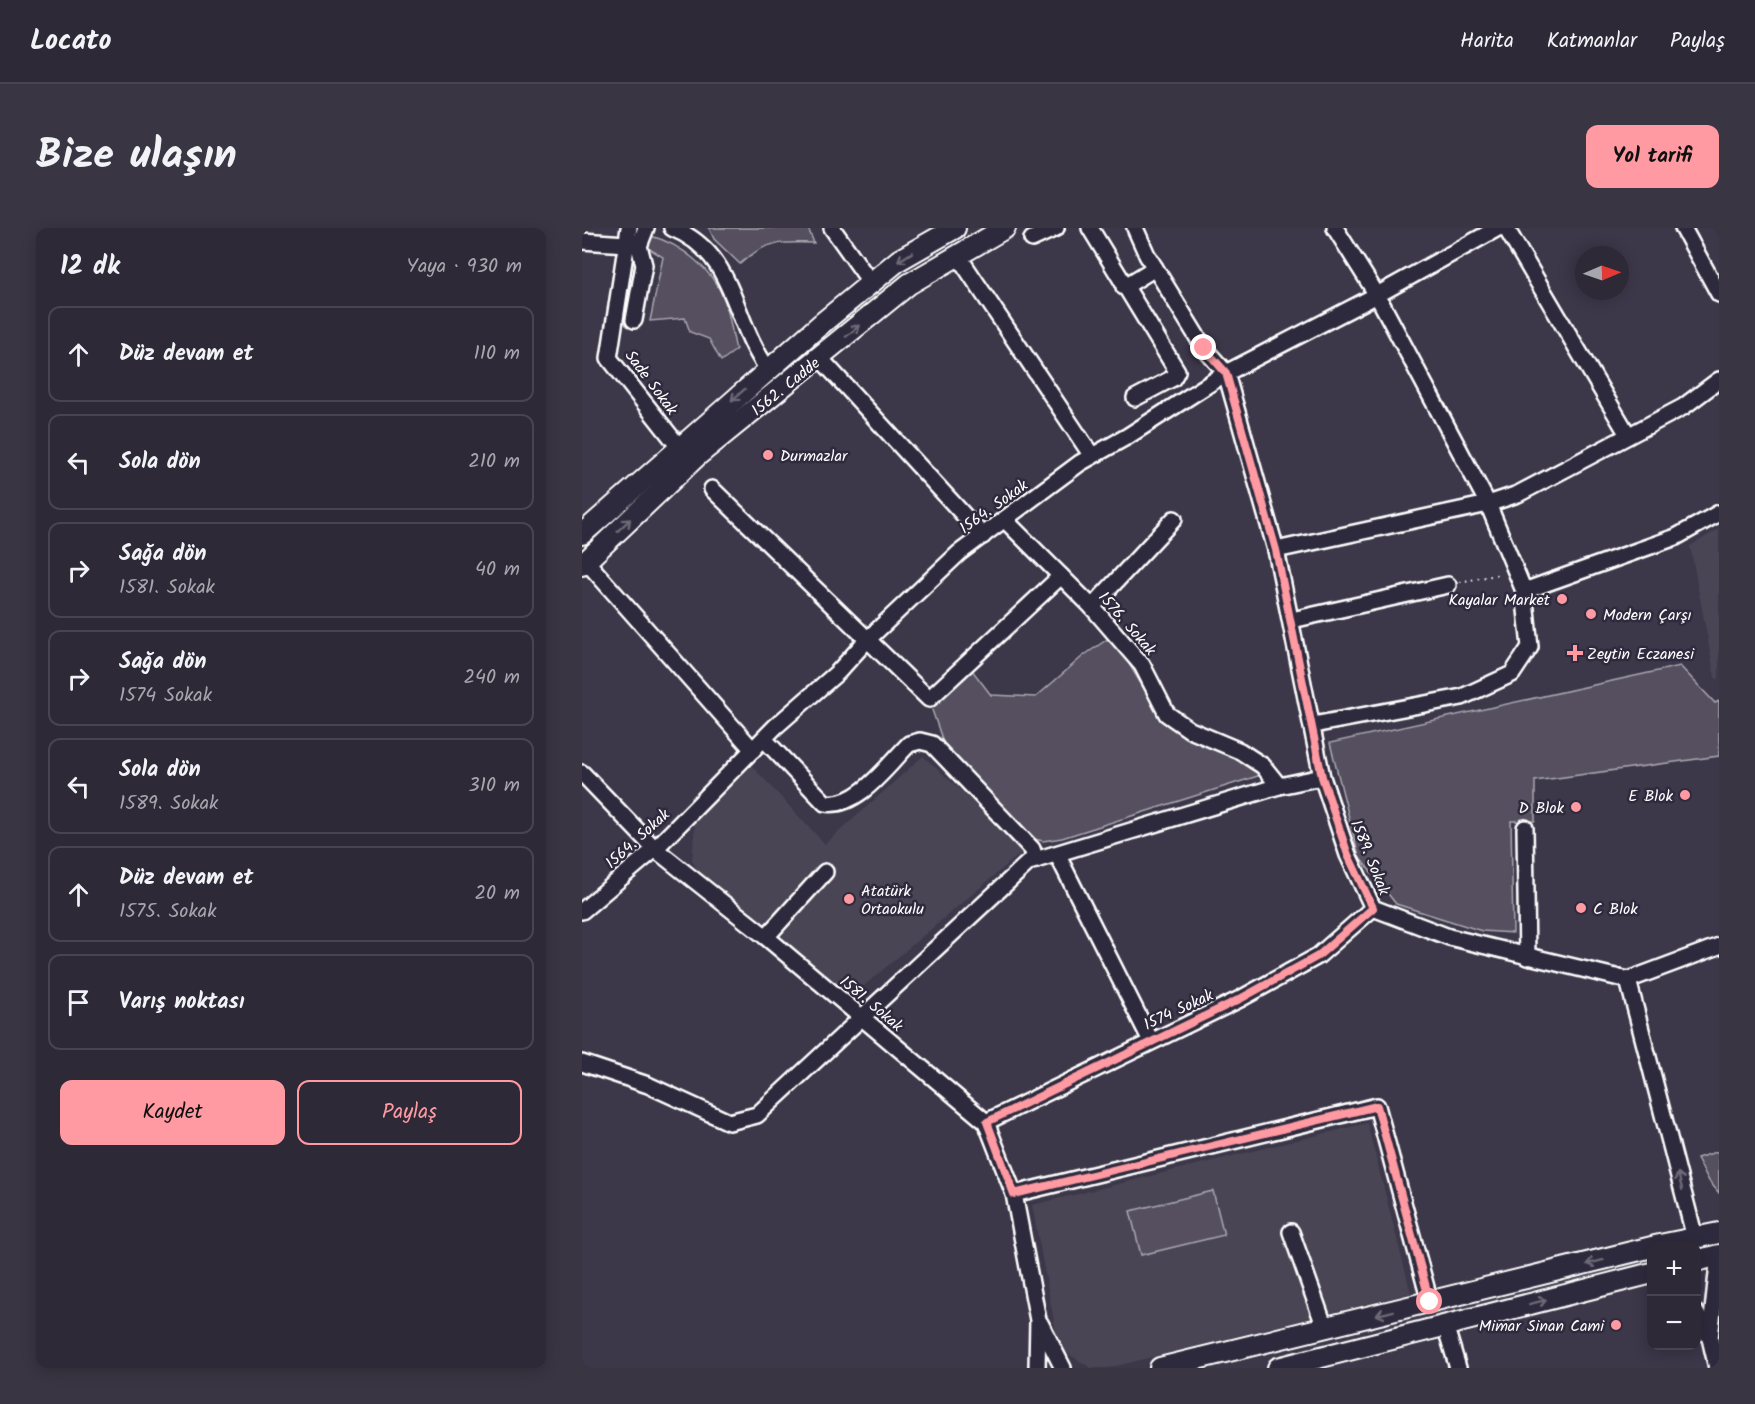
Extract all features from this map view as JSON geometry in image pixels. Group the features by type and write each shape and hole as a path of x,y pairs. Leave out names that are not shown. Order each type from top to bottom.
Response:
{"main road":[{"name":"1562. Cadde","path":"582,534 768,369 899,260 955,228"},
{"name":"1562. Cadde","path":"584,563 697,456 909,284 1005,228"},
{"path":"1676,1242 1719,1233"},
{"path":"1160,1368 1647,1248"},
{"path":"1701,1260 1719,1255"},
{"path":"1278,1368 1647,1274"}],"street":[{"name":"Sade Sokak","path":"628,228 609,357 679,447"},
{"path":"634,320 644,266 639,246 646,228"},
{"path":"672,228 691,236 714,258 732,289 744,327 768,369"},
{"path":"832,228 871,283"},
{"path":"1032,239 1056,228"},
{"path":"1090,228 1176,371 1173,378 1135,398"},
{"path":"1313,725 1462,697 1512,674 1530,647 1524,591 1488,504 1377,295 1335,228"},
{"name":"1564. Sokak","path":"582,911 655,849 758,745 838,672 919,589 983,536 1092,456 1226,373 1377,295 1497,228"},
{"path":"1506,228 1628,435"},
{"path":"1683,228 1719,294"},
{"path":"1135,229 1155,268 1204,348 1226,373"},
{"path":"582,241 626,244"},
{"path":"957,254 1092,456"},
{"path":"1124,287 1155,268"},
{"path":"820,358 983,536"},
{"name":"1589. Sokak","path":"1226,373 1276,550 1322,777 1348,855 1373,908 1449,937 1628,980"},
{"path":"1276,550 1488,504 1518,494 1683,407 1719,380"},
{"path":"712,489 929,699 1061,576"},
{"path":"1524,591 1676,537 1719,513"},
{"path":"1092,607 1174,519"},
{"name":"1576. Sokak","path":"1005,520 1092,607 1142,664 1167,714 1191,730 1240,751 1263,766 1278,786"},
{"path":"584,563 758,745 825,803 832,804 854,798 909,744 920,741 932,744 1032,849 1036,860"},
{"path":"1292,620 1448,585"},
{"name":"1581. Sokak","path":"582,773 655,849 766,937 987,1122 1014,1194 1038,1320"},
{"path":"582,1063 648,1085 729,1122 757,1115 863,1019 1029,862 1278,786 1322,777"},
{"path":"1525,828 1527,957"},
{"path":"1058,854 1150,1041"},
{"path":"766,937 825,872"},
{"name":"1574 Sokak","path":"987,1122 1240,999 1318,956 1373,908"},
{"path":"1695,1238 1628,980 1719,946"},
{"path":"1014,1194 1377,1106 1430,1302"},
{"path":"1291,1232 1325,1328"},
{"path":"1710,1338 1719,1255"},
{"path":"1037,1368 1038,1320"},
{"path":"1038,1320 1063,1368"},
{"path":"1701,1322 1710,1338 1717,1368"},
{"path":"1445,1325 1458,1368"}],"path":[{"path":"1448,585 1516,571"}],"shaded area":[{"path":"709,228 808,228 814,243 766,246 740,264 714,239"},
{"path":"651,236 673,245 694,259 719,288 728,311 736,350 721,361 709,339 690,332 685,318 650,321 663,257 648,248"},
{"path":"1719,529 1719,679 1715,678 1690,546"},
{"path":"1112,636 1160,715 1186,735 1256,768 1258,776 1062,838 1043,841 1030,838 949,759 931,707 972,670 991,695 1036,697 1083,656"},
{"path":"1680,666 1715,703 1719,701 1719,756 1535,781 1535,821 1511,821 1513,933 1482,931 1396,904 1359,857 1330,743"},
{"name":"Atatürk Ortaokulu","path":"923,756 1026,849 852,996 698,872 692,860 695,821 752,766 825,844"},
{"path":"1367,1123 1411,1293 1108,1368 1091,1368 1059,1348 1032,1205"},
{"path":"1719,1151 1719,1193 1709,1181 1697,1158"},
{"path":"1213,1191 1224,1235 1141,1255 1130,1211"}],"place":[{"name":"Durmazlar","path":"768,455"},
{"name":"Kayalar Market","path":"1562,599"},
{"name":"Modern Çarşı","path":"1591,614"},
{"name":"Zeytin Eczanesi","path":"1575,653"},
{"name":"E Blok","path":"1685,795"},
{"name":"D Blok","path":"1576,807"},
{"name":"Atatürk Ortaokulu","path":"849,899"},
{"name":"C Blok","path":"1581,908"},
{"name":"Mimar Sinan Cami","path":"1616,1325"}],"route":[{"path":"1204,348 1226,373 1276,550 1322,777 1348,855 1373,908 1318,956 1240,999 987,1122 1014,1194 1377,1106 1430,1302"}]}
